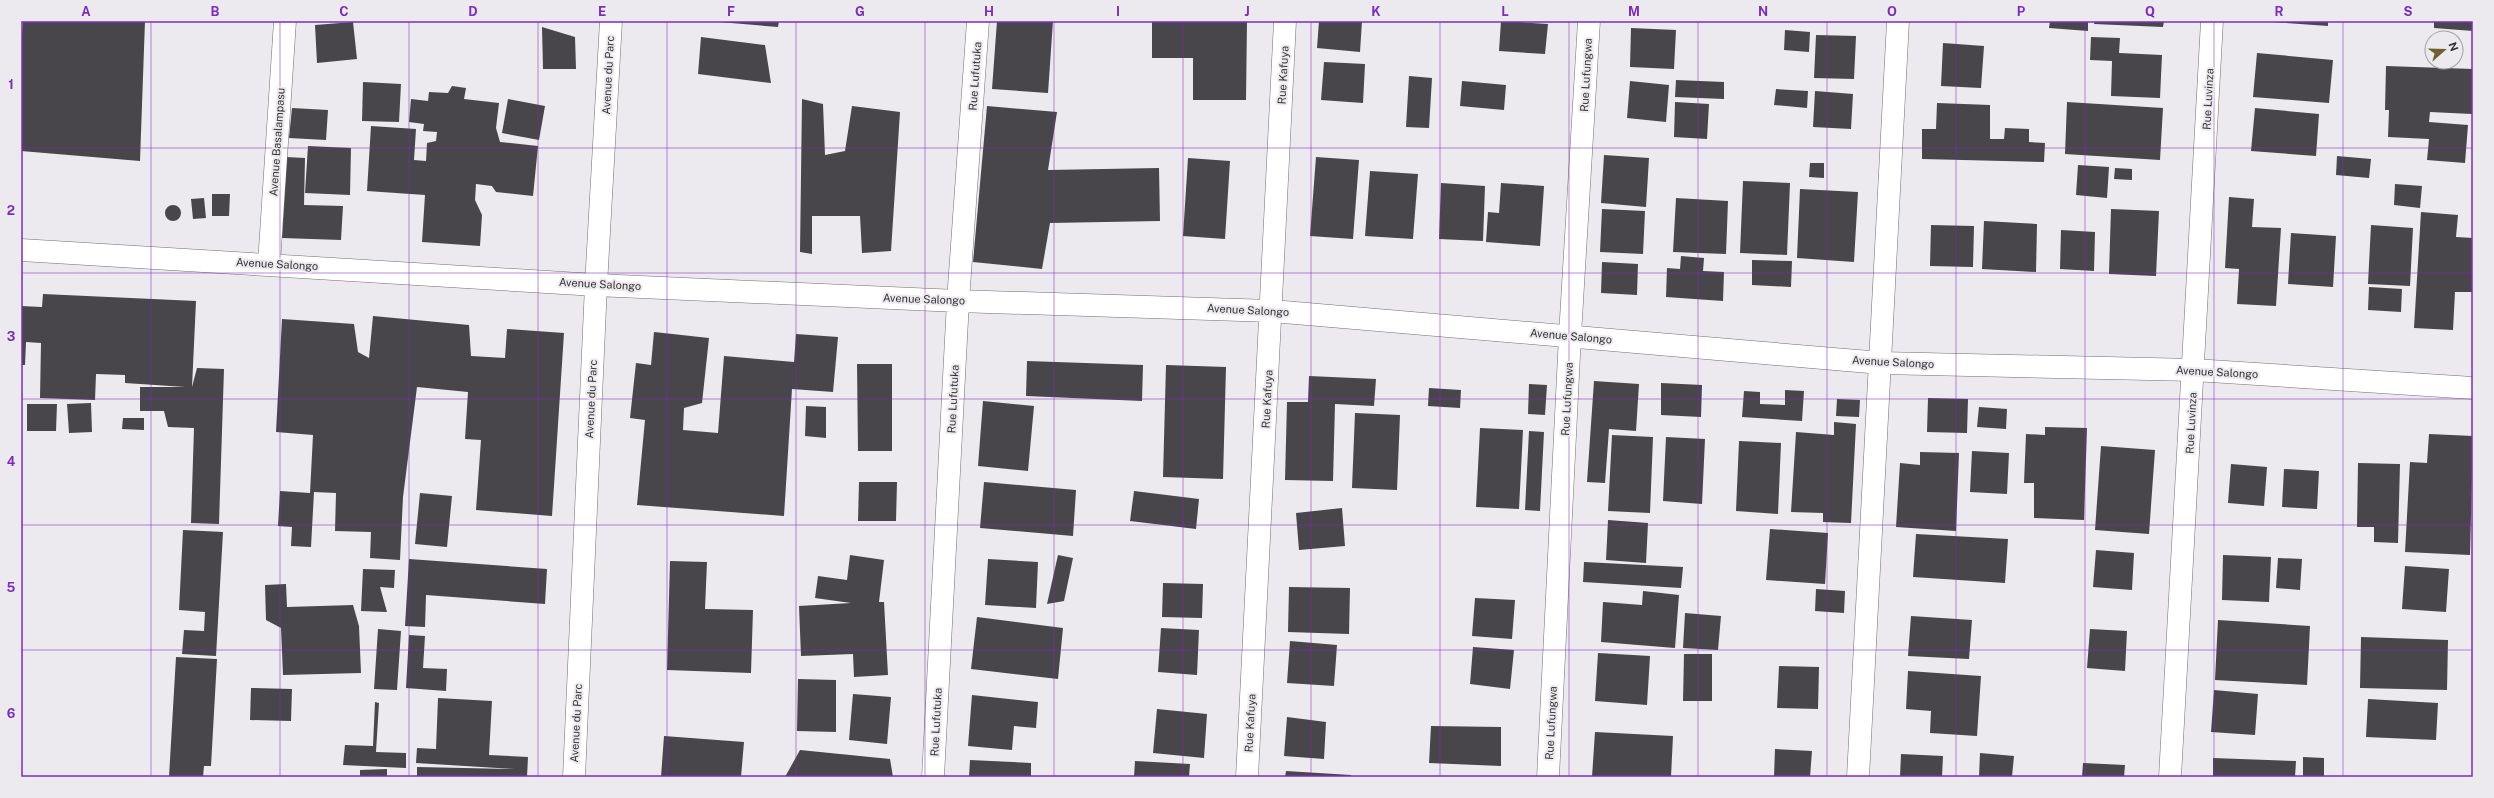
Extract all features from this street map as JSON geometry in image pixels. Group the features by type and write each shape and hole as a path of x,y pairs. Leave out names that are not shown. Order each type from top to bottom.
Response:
{"street":[{"name":"Avenue Basalampasu","path":"269,264 285,21"},
{"name":"Avenue du Parc","path":"574,777 596,284 611,21"},
{"name":"Rue Lufutuka","path":"933,777 958,301 978,21"},
{"name":"Rue Kafuya","path":"1247,777 1272,311 1285,21"},
{"name":"Rue Lufungwa","path":"1548,777 1570,336 1589,21"},
{"path":"1858,777 1898,21"},
{"name":"Rue Luvinza","path":"2170,777 2194,370 2212,21"},
{"name":"Avenue Salongo","path":"21,250 596,284 958,301 1272,311 1881,363 2194,370 2473,388"}],"building":[{"path":"23,21 145,21 140,161 21,151 21,50"},
{"path":"707,21 779,21 778,27"},
{"path":"997,21 1053,21 1048,93 992,89"},
{"path":"1152,21 1247,21 1246,100 1193,100 1193,58 1152,58"},
{"path":"1319,21 1362,21 1360,52 1317,48"},
{"path":"1501,21 1548,24 1545,54 1499,51"},
{"path":"2050,21 2088,21 2088,31 2049,28"},
{"path":"2095,21 2164,21 2163,27 2094,24"},
{"path":"2259,21 2328,21 2328,26"},
{"path":"2434,21 2473,21 2473,31 2434,28"},
{"path":"353,22 357,59 317,63 315,25"},
{"path":"542,27 575,37 576,69 543,69"},
{"path":"1631,28 1676,30 1674,69 1630,67"},
{"path":"1785,30 1810,32 1809,52 1784,50"},
{"path":"1816,35 1856,36 1854,79 1814,78"},
{"path":"701,37 765,45 771,83 698,74"},
{"path":"2091,37 2120,38 2119,53 2162,55 2160,98 2111,96 2112,61 2090,60"},
{"path":"1943,43 1984,46 1981,88 1941,86"},
{"path":"2257,53 2333,60 2329,103 2253,97"},
{"path":"1324,62 1365,64 1363,103 1321,100"},
{"path":"2386,66 2424,67 2424,70 2473,69 2472,114 2430,112 2429,122 2468,125 2465,163 2427,160 2429,139 2388,137 2389,110 2385,110"},
{"path":"1409,76 1432,78 1429,128 1406,127"},
{"path":"1676,80 1724,82 1724,99 1675,97"},
{"path":"1462,81 1506,85 1504,110 1460,106"},
{"path":"1630,81 1669,85 1666,122 1627,118"},
{"path":"363,82 401,84 399,122 362,121"},
{"path":"452,86 466,88 464,99 499,103 496,128 500,142 538,146 533,196 496,192 492,186 476,184 475,200 482,215 480,246 422,242 425,195 367,191 371,126 416,129 414,160 426,161 427,143 436,141 437,132 423,131 424,124 409,122 411,99 428,101 429,92 448,93"},
{"path":"1776,89 1808,91 1807,108 1774,105"},
{"path":"1815,91 1853,94 1851,129 1813,127"},
{"path":"508,99 545,106 539,140 502,133"},
{"path":"802,99 823,104 825,155 845,151 852,106 900,112 891,251 862,253 860,216 812,216 812,254 800,252"},
{"path":"1675,102 1709,104 1707,139 1674,137"},
{"path":"2067,102 2163,108 2160,160 2065,154"},
{"path":"1937,103 1990,105 1990,139 2004,139 2005,128 2029,129 2029,142 2045,143 2044,162 1922,159 1922,129 1936,129"},
{"path":"987,106 1057,112 1048,170 1159,168 1160,221 1050,223 1042,269 973,262"},
{"path":"292,108 328,110 326,140 289,138"},
{"path":"2255,108 2319,114 2316,156 2251,151"},
{"path":"308,146 351,148 350,195 305,193"},
{"path":"1604,155 1649,158 1646,207 1601,203"},
{"path":"2337,156 2371,159 2369,178 2336,175"},
{"path":"286,157 305,158 304,205 343,206 341,240 282,238"},
{"path":"1316,157 1359,160 1353,239 1310,236"},
{"path":"1188,158 1230,161 1225,239 1183,236"},
{"path":"1810,163 1824,163 1824,178 1809,177"},
{"path":"2078,165 2109,167 2107,198 2076,195"},
{"path":"2115,168 2132,169 2132,180 2114,179"},
{"path":"1370,171 1418,174 1413,239 1365,236"},
{"path":"1743,181 1790,183 1787,255 1740,253"},
{"path":"1441,183 1485,186 1483,241 1439,239"},
{"path":"1501,183 1544,186 1540,246 1486,242 1488,212 1499,213"},
{"path":"2395,184 2422,186 2420,208 2394,205"},
{"path":"1800,189 1858,192 1854,262 1797,258"},
{"path":"212,194 230,194 229,216 212,216"},
{"path":"2229,197 2254,199 2252,227 2281,228 2276,306 2237,304 2239,269 2225,268"},
{"path":"204,198 206,218 193,219 191,199"},
{"path":"1676,198 1728,201 1726,254 1673,252"},
{"path":"173,205 180,210 181,213 176,220 173,221 166,216 165,213 170,206"},
{"path":"1602,209 1645,211 1643,254 1600,252"},
{"path":"2111,209 2159,211 2156,276 2109,274"},
{"path":"2421,212 2458,215 2456,237 2473,238 2473,292 2455,292 2453,330 2414,328"},
{"path":"1984,221 2037,224 2036,272 1982,269"},
{"path":"1931,225 1974,226 1973,267 1930,266"},
{"path":"2371,225 2413,228 2410,286 2368,284"},
{"path":"2061,230 2095,232 2094,271 2060,269"},
{"path":"2291,233 2336,236 2333,287 2288,284"},
{"path":"1681,256 1704,258 1703,271 1724,272 1723,301 1666,297 1667,268 1680,269"},
{"path":"1752,260 1792,261 1791,287 1752,285"},
{"path":"1602,262 1638,264 1637,295 1601,293"},
{"path":"2369,287 2402,289 2401,312 2368,310"},
{"path":"43,294 196,301 192,387 197,368 224,369 219,524 191,523 194,428 168,427 164,411 140,411 140,387 185,387 125,383 125,375 96,374 95,400 40,398 41,343 26,342 25,365 21,365 21,306 42,307"},
{"path":"373,316 469,325 471,356 505,358 507,329 564,333 552,516 476,510 481,440 465,439 468,392 417,387 403,497 400,560 370,558 371,532 335,531 336,493 314,492 311,547 291,546 292,527 278,526 280,491 310,493 313,435 276,432 282,319 354,324 358,352 369,358"},
{"path":"654,332 709,338 702,403 684,408 683,430 718,433 724,356 794,362 796,334 838,337 833,392 792,389 784,516 637,505 645,420 630,418 636,363 651,365"},
{"path":"1027,361 1143,365 1142,401 1026,396"},
{"path":"857,364 892,364 892,451 858,451"},
{"path":"1166,365 1226,367 1223,479 1163,477"},
{"path":"1309,376 1376,379 1374,406 1335,404 1333,481 1285,480 1287,402 1308,402"},
{"path":"1594,381 1639,384 1636,431 1609,429 1605,483 1587,482"},
{"path":"1661,383 1702,385 1701,417 1661,415"},
{"path":"1529,384 1547,385 1545,415 1528,414"},
{"path":"1429,388 1461,390 1460,408 1428,406"},
{"path":"1785,390 1804,391 1802,421 1742,417 1744,391 1760,392 1760,404 1785,405"},
{"path":"1928,398 1968,399 1967,433 1927,432"},
{"path":"1837,399 1860,400 1859,417 1836,416"},
{"path":"983,401 1034,406 1028,471 978,466"},
{"path":"91,403 92,432 69,433 67,404"},
{"path":"27,404 57,404 56,431 27,431"},
{"path":"806,406 826,407 826,438 805,436"},
{"path":"1979,407 2007,409 2006,429 1977,427"},
{"path":"1355,413 1400,415 1397,490 1352,488"},
{"path":"123,418 144,418 144,430 122,429"},
{"path":"1834,422 1856,424 1851,523 1823,522 1823,513 1791,512 1796,432 1834,435"},
{"path":"2045,427 2087,428 2084,520 2034,518 2034,483 2024,483 2026,434 2045,435"},
{"path":"1480,428 1523,430 1519,509 1476,507"},
{"path":"1529,431 1544,432 1540,511 1525,510"},
{"path":"2429,434 2473,436 2470,555 2405,552 2410,462 2427,463"},
{"path":"1612,435 1653,437 1650,513 1608,511"},
{"path":"1666,437 1705,439 1702,504 1663,501"},
{"path":"1739,441 1781,443 1778,514 1736,511"},
{"path":"2101,446 2155,450 2149,534 2095,530"},
{"path":"1972,451 2009,453 2007,494 1970,492"},
{"path":"1920,452 1959,453 1956,531 1896,527 1900,463 1920,465"},
{"path":"2358,463 2400,464 2398,543 2374,542 2374,527 2357,527"},
{"path":"2231,464 2267,467 2264,506 2228,503"},
{"path":"2284,469 2319,471 2317,509 2282,507"},
{"path":"859,482 897,482 896,521 858,521"},
{"path":"984,482 1076,490 1073,536 980,528"},
{"path":"1134,491 1199,499 1196,529 1130,521"},
{"path":"420,493 452,496 447,547 415,544"},
{"path":"1342,508 1345,546 1299,550 1296,513"},
{"path":"1608,520 1648,523 1646,563 1606,560"},
{"path":"1770,529 1828,533 1825,584 1766,580"},
{"path":"183,530 223,532 216,656 182,654 184,630 204,631 205,612 179,610"},
{"path":"1916,534 2008,539 2005,583 1913,577"},
{"path":"2096,550 2134,553 2132,590 2093,587"},
{"path":"850,555 884,560 879,602 884,602 888,675 854,677 853,654 801,656 799,606 851,603 815,598 818,576 847,580"},
{"path":"1058,555 1073,558 1064,601 1047,604"},
{"path":"2223,555 2271,557 2269,602 2222,600"},
{"path":"2278,558 2302,559 2300,590 2276,588"},
{"path":"409,559 547,569 545,604 426,595 425,627 405,626"},
{"path":"988,559 1038,562 1036,608 985,605"},
{"path":"670,561 707,562 705,609 753,610 751,673 667,670"},
{"path":"1584,562 1683,567 1681,588 1583,582"},
{"path":"2405,566 2449,569 2446,612 2402,609"},
{"path":"363,569 395,570 394,588 380,587 387,612 361,611"},
{"path":"1163,583 1203,584 1202,618 1162,617"},
{"path":"286,584 287,607 353,605 359,626 361,673 283,675 281,628 266,620 265,585"},
{"path":"1289,587 1350,588 1349,634 1288,632"},
{"path":"1816,589 1845,591 1844,613 1815,611"},
{"path":"1643,591 1679,595 1675,648 1601,642 1603,602 1642,605"},
{"path":"1475,598 1515,600 1512,639 1472,636"},
{"path":"1685,613 1721,616 1718,650 1683,648"},
{"path":"1911,616 1972,620 1969,659 1908,656"},
{"path":"977,617 1063,628 1058,679 971,669"},
{"path":"2218,620 2310,626 2307,685 2215,680"},
{"path":"1161,628 1199,630 1197,675 1158,672"},
{"path":"378,629 401,631 397,690 374,689"},
{"path":"2090,629 2127,631 2125,671 2087,668"},
{"path":"409,635 425,636 423,668 447,669 446,691 406,688"},
{"path":"2361,637 2448,640 2447,690 2360,688"},
{"path":"1290,641 1337,645 1334,686 1287,683"},
{"path":"1473,647 1514,650 1510,689 1470,684"},
{"path":"1598,653 1650,656 1647,705 1595,701"},
{"path":"1684,654 1712,654 1712,701 1683,701"},
{"path":"176,657 217,659 211,766 204,766 203,777 169,777"},
{"path":"1779,666 1819,667 1818,709 1777,708"},
{"path":"1908,671 1981,676 1977,736 1930,733 1931,711 1906,709"},
{"path":"798,679 836,680 836,732 797,731"},
{"path":"251,688 292,689 291,721 250,720"},
{"path":"2214,690 2258,694 2255,735 2211,732"},
{"path":"853,694 891,697 887,744 849,740"},
{"path":"972,695 1038,702 1036,728 1014,726 1012,750 968,746"},
{"path":"438,698 492,701 489,755 528,757 527,777 417,777 417,767 516,769 416,763 417,748 436,749"},
{"path":"2368,699 2438,703 2436,740 2366,737"},
{"path":"375,702 379,703 376,752 406,753 406,768 343,765 345,745 373,746"},
{"path":"1157,709 1207,714 1204,758 1153,753"},
{"path":"1287,717 1326,722 1324,759 1284,756"},
{"path":"1431,726 1501,727 1501,766 1429,763"},
{"path":"1595,732 1673,736 1671,777 1592,777"},
{"path":"664,736 744,742 741,777 661,777"},
{"path":"1775,749 1812,751 1810,777 1774,777"},
{"path":"800,750 890,759 893,777 785,777"},
{"path":"1980,753 2014,756 2012,777 1979,777"},
{"path":"1901,754 1943,756 1942,777 1900,777"},
{"path":"2303,757 2324,758 2324,777 2303,777"},
{"path":"2213,758 2296,761 2295,777 2213,777"},
{"path":"970,760 1031,763 1031,777 969,777"},
{"path":"1135,761 1190,764 1189,777 1134,777"},
{"path":"2083,763 2125,765 2124,777 2082,777"},
{"path":"387,769 387,777 360,777 360,770"},
{"path":"1286,771 1351,775 1351,777 1285,777"}]}
